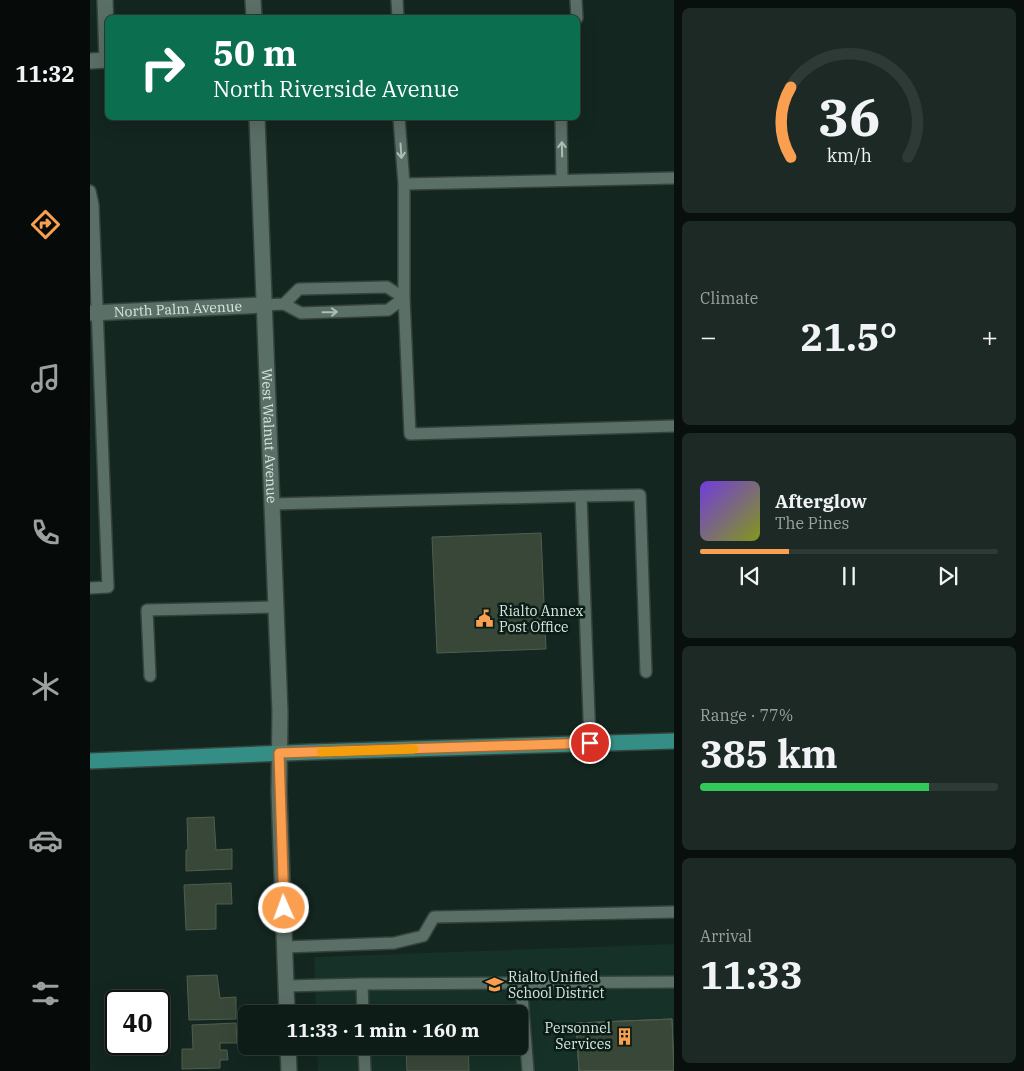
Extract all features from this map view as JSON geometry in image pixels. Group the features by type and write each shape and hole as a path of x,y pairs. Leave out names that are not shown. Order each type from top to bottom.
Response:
{"main road":[{"path":"90,761 279,753 674,741"}],"street":[{"path":"104,0 105,20"},
{"path":"253,0 254,15"},
{"path":"90,61 105,60"},
{"name":"West Walnut Avenue","path":"257,120 280,712 279,753 287,1005"},
{"name":"North Palm Avenue","path":"93,313 264,305"},
{"path":"288,1055 289,1071"}],"lane":[{"path":"397,0 398,15"},
{"path":"576,0 577,15"},
{"path":"399,120 404,184 404,298 410,434 674,426"},
{"path":"561,120 562,180"},
{"path":"404,184 674,178"},
{"path":"90,191 93,205 93,313 108,587 90,588"},
{"path":"284,304 299,289 387,287 404,298"},
{"path":"264,305 284,304 301,312 388,310 404,298"},
{"path":"272,504 640,495 646,672"},
{"path":"581,496 590,743"},
{"path":"150,676 147,610 275,607"},
{"path":"285,947 394,943 423,936 434,917 674,912"},
{"path":"286,986 674,982"},
{"path":"522,983 528,1071"},
{"path":"362,984 363,1005"},
{"path":"364,1055 365,1071"}],"shaded area":[{"name":"Rialto Unified School District","path":"674,944 674,1071 318,1071 317,1055 528,1055 528,1005 316,1005 314,957"}],"building":[{"path":"541,533 546,649 437,653 432,537"},
{"path":"214,817 216,850 232,849 232,869 186,871 186,850 188,850 187,818"},
{"path":"231,883 232,904 216,904 216,929 186,930 184,885"},
{"path":"217,975 220,998 236,997 236,1019 189,1020 187,976"},
{"name":"Personnel Services","path":"672,1019 674,1071 579,1071 576,1023"},
{"name":"Personnel Services","path":"672,1019 674,1071 579,1071 576,1023"},
{"path":"236,1023 237,1043 220,1043 220,1050 227,1050 228,1060 220,1060 220,1068 182,1069 182,1049 193,1049 192,1025"},
{"path":"406,1055 468,1055 469,1071 407,1071"}],"slow traffic":[{"path":"321,752 414,749"}],"place":[{"name":"Rialto Annex Post Office","path":"485,619"},
{"name":"Rialto Unified School District","path":"494,985"},
{"name":"Personnel Services","path":"625,1036"}],"route":[{"path":"284,908 279,753 590,743"}]}
